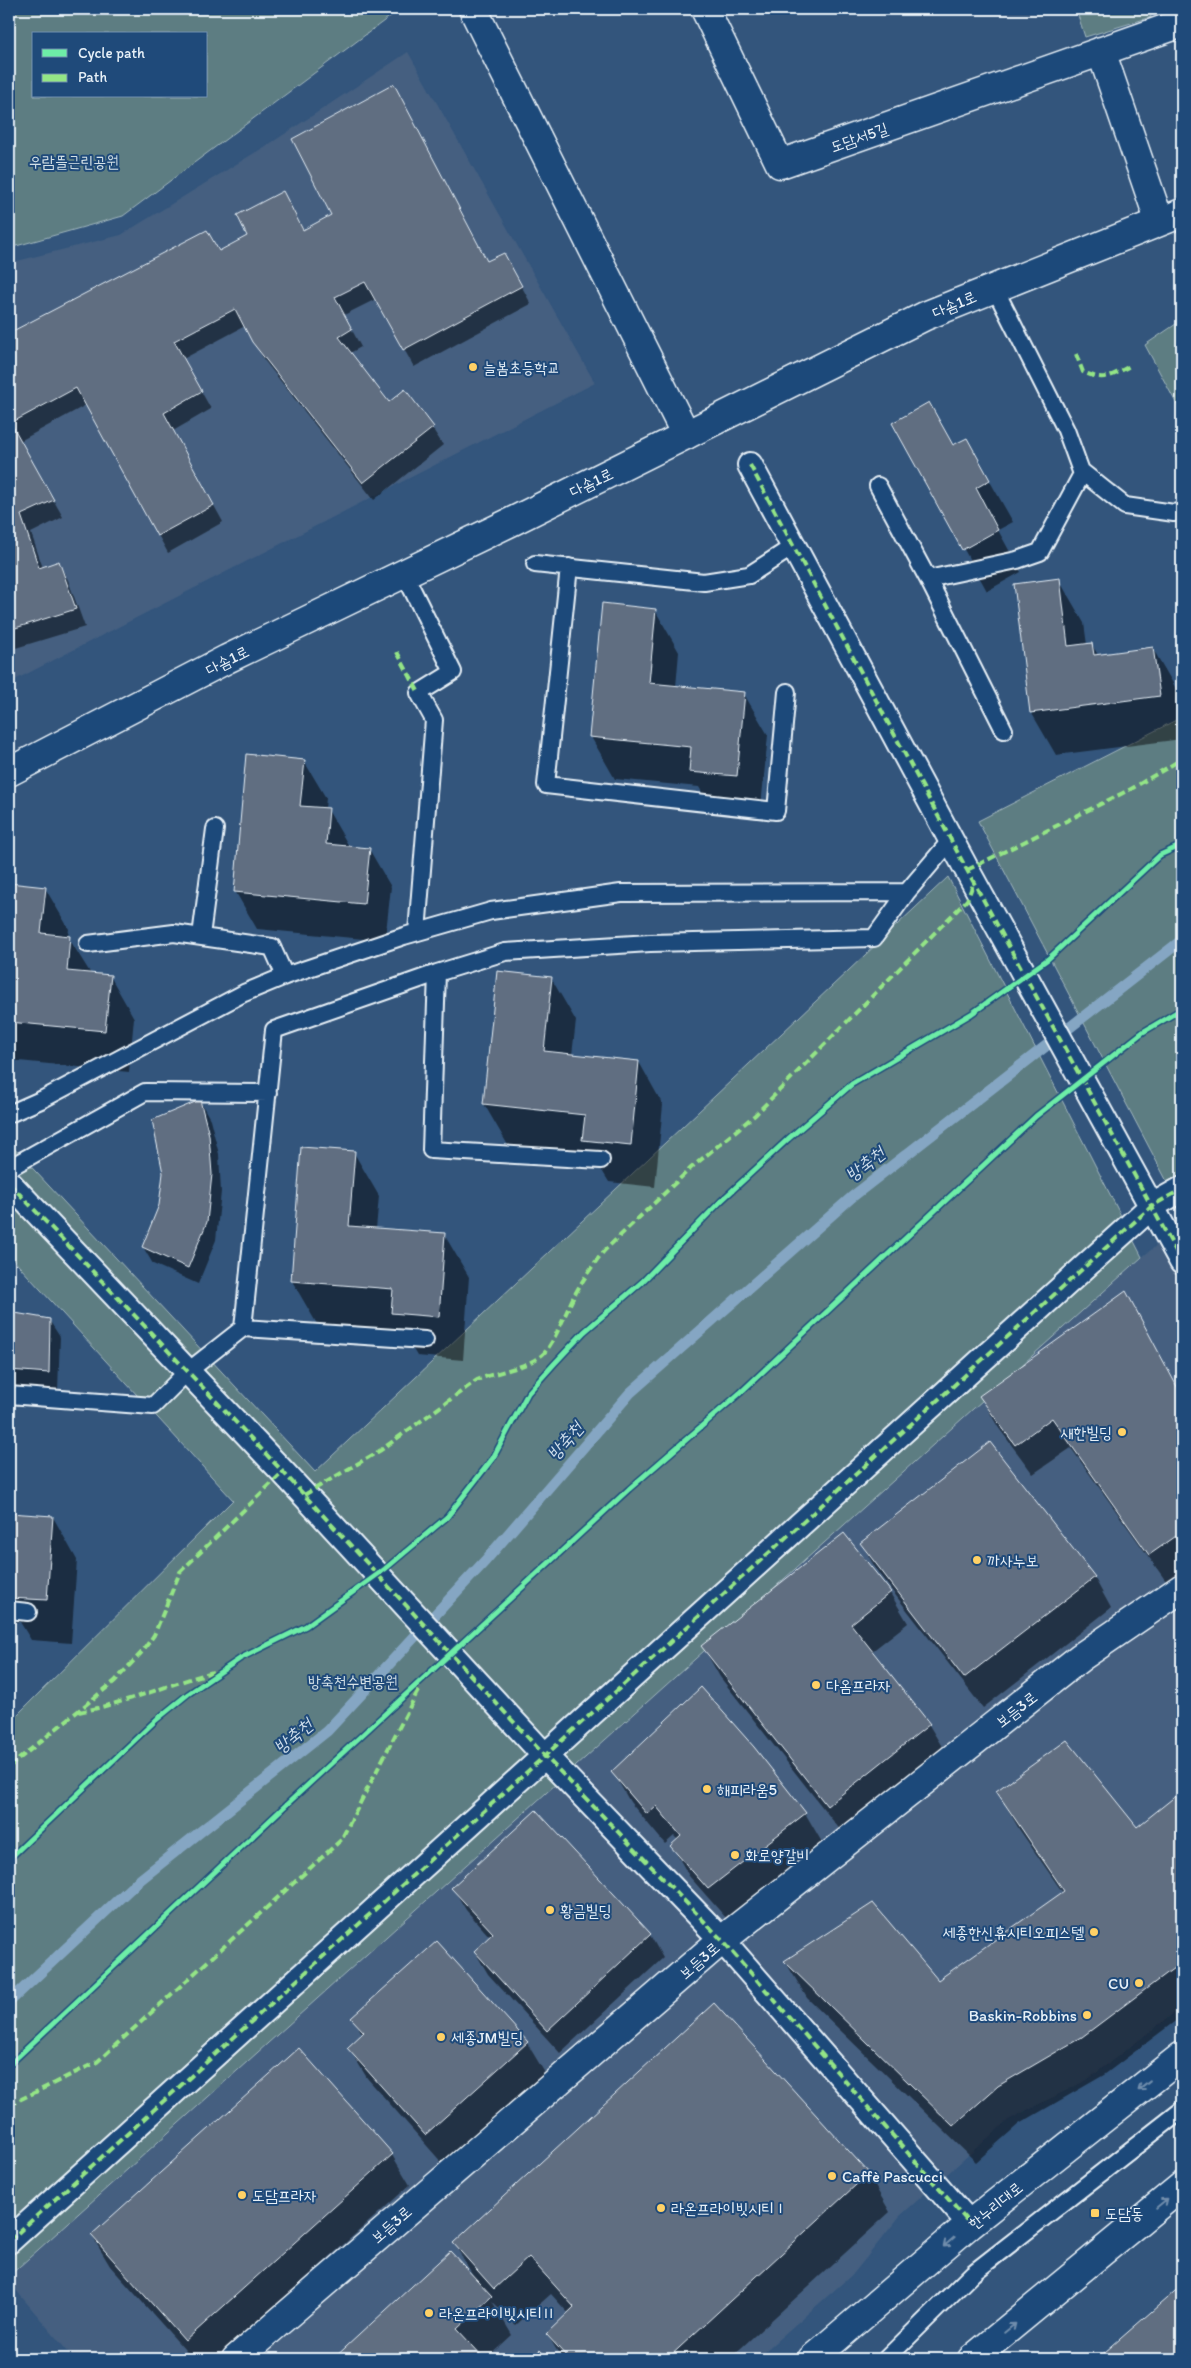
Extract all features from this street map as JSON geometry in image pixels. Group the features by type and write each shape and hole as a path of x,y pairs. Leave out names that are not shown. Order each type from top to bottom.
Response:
{"street":[{"path":"473,9 686,435"},
{"name":"도담서5길","path":"705,9 780,164 1182,23"},
{"path":"1101,51 1171,216"},
{"name":"다솜1로","path":"9,772 226,659 404,574 925,316 1171,216"},
{"path":"750,465 978,890 1182,1262"},
{"path":"9,1184 304,1495 546,1757 722,1940 970,2224"},
{"path":"9,2241 546,1757 1152,1206 1182,1189"},
{"name":"보듬3로","path":"236,2359 722,1940 1081,1657 1182,1588"},
{"name":"한누리대로","path":"812,2359 970,2224 1182,2056"},
{"path":"972,2359 1182,2186"}],"lane":[{"path":"928,578 1016,560 1040,552 1082,474 1066,430 994,287"},
{"path":"1081,471 1125,506 1174,514 1182,511"},
{"path":"878,486 928,578 1004,730"},
{"path":"535,564 704,582 749,574 794,546"},
{"path":"568,567 546,785 776,811 787,692"},
{"path":"404,574 453,672 419,693 434,720 417,932"},
{"path":"202,936 215,830"},
{"path":"243,1328 274,1030 437,973 505,952 650,942 874,938 907,892 951,840"},
{"path":"9,1114 43,1099 244,993 285,976 417,932 491,911 621,893 907,892"},
{"path":"88,944 174,933 272,947 285,976"},
{"path":"437,973 431,1150 601,1160"},
{"path":"9,1168 145,1092 268,1093"},
{"path":"9,1395 153,1406 187,1372 243,1328 425,1340"},
{"path":"9,1610 28,1612"},
{"path":"886,2359 973,2273 1182,2110"}],"shaded area":[{"name":"늘봄초등학교","path":"408,52 595,383 9,683 9,630 76,609 59,561 39,568 21,515 54,499 11,423 76,388 157,536 214,504 164,413 202,391 174,341 235,309 252,342 363,483 433,427 406,389 389,402 339,337 352,329 335,297 365,282 403,350 522,286 504,253 487,261 394,84 292,139 331,215 303,230 283,192 237,215 247,236 219,251 207,230 9,333 9,263 121,235 274,141"},
{"path":"1182,1225 1182,2007 1087,2080 1008,2120 900,2216 854,2273 756,2359 74,2359 9,2282 9,2276 1142,1257"}],"green space":[{"name":"우람뜰근린공원","path":"9,9 400,9 123,216 9,248"},
{"path":"1076,9 1149,9 1151,17 1085,37"},
{"path":"1182,323 1182,414 1145,345 1176,324"},
{"path":"1182,717 1182,1210 978,821"},
{"name":"방축천수변공원","path":"948,877 1142,1257 9,2276 9,1723 233,1500 9,1255 9,1143 315,1472"}],"building":[{"name":"늘봄초등학교","path":"394,84 487,261 504,253 522,286 403,350 365,282 335,297 352,329 339,337 389,402 405,389 434,427 363,483 252,342 235,309 174,341 202,391 164,413 214,505 157,536 76,388 11,423 54,500 21,515 39,568 59,561 76,609 9,630 9,333 207,230 219,251 247,236 237,215 283,191 303,230 331,215 292,139"},
{"path":"929,402 953,445 967,438 990,480 976,488 998,530 962,550 892,423"},
{"path":"1060,578 1068,646 1092,643 1094,655 1153,647 1160,696 1030,713 1014,584"},
{"path":"602,603 656,609 649,683 745,692 737,776 689,772 691,747 589,737"},
{"path":"246,754 305,760 300,806 329,808 326,844 370,848 364,904 234,892"},
{"path":"9,883 46,887 41,933 70,936 67,971 111,975 105,1031 9,1022"},
{"path":"497,971 552,977 544,1051 639,1061 631,1145 582,1140 585,1115 483,1104"},
{"path":"200,1100 209,1135 212,1174 207,1222 188,1268 142,1247 159,1205 163,1173 152,1120"},
{"path":"301,1147 355,1151 349,1226 445,1233 439,1317 391,1313 393,1289 291,1281"},
{"name":"새한빌딩","path":"1126,1291 1182,1396 1182,1532 1149,1555 1052,1418 1015,1445 979,1396"},
{"path":"9,1312 50,1319 49,1373 9,1370"},
{"name":"까사누보","path":"990,1442 1095,1577 964,1678 860,1543"},
{"path":"9,1513 53,1516 47,1600 9,1598"},
{"name":"다옴프라자","path":"844,1533 891,1592 851,1624 930,1724 827,1806 701,1646"},
{"name":"해피라움5","path":"701,1687 754,1747 806,1813 708,1889 670,1846 681,1836 656,1806 647,1814 611,1772"},
{"name":"세종한신휴시티오피스텔","path":"1067,1740 1137,1827 1182,1791 1182,1962 1082,2037 998,2086 953,2126 784,1961 873,1903 938,1980 1064,1891 996,1791"},
{"name":"황금빌딩","path":"536,1810 651,1934 547,2031 474,1951 493,1933 451,1888"},
{"name":"세종JM빌딩","path":"437,1941 528,2042 425,2135 347,2048 364,2032 351,2018"},
{"name":"라온프라이빗시티Ⅰ","path":"714,2003 869,2173 667,2359 569,2359 546,2334 574,2307 529,2257 494,2289 453,2243"},
{"name":"도담프라자","path":"299,2048 393,2154 185,2341 91,2235"},
{"name":"라온프라이빗시티Ⅱ","path":"450,2251 492,2296 457,2329 485,2359 333,2359"},
{"path":"1182,2285 1182,2359 1097,2359"},
{"name":"라온프라이빗시티Ⅱ","path":"540,2350 549,2359 530,2359"}],"waterway":[{"name":"방축천","path":"9,2002 136,1883 327,1731 485,1561 630,1393 852,1197 1182,940"}],"marked path":[{"path":"1076,354 1083,372 1097,377 1107,377 1130,366"},
{"path":"750,465 967,870 1182,1262"},
{"path":"397,652 419,693"},
{"path":"967,870 1131,789 1182,759"},
{"path":"304,1495 381,1450 477,1380 527,1364 542,1355 555,1337 580,1285 605,1250 691,1168 755,1115 967,900 974,882"},
{"path":"9,1183 283,1472 546,1757 722,1940 970,2224"},
{"path":"9,2241 1152,1206 1182,1189"},
{"path":"9,1767 115,1681 142,1652 154,1635 180,1572 283,1472"},
{"path":"79,1712 114,1704 216,1671"},
{"path":"9,2105 97,2062 341,1840 420,1687"}],"cycle path":[{"path":"9,1859 156,1720 188,1694 241,1658 306,1626 385,1569 447,1517 493,1458 528,1393 554,1364 584,1332 642,1282 721,1201 788,1139 852,1084 971,1014 1048,959 1160,855 1182,845"},
{"path":"9,2065 286,1805 629,1489 740,1393 1036,1116 1143,1032 1182,1009"}],"place":[{"name":"늘봄초등학교","path":"473,367"},
{"name":"새한빌딩","path":"1122,1432"},
{"name":"까사누보","path":"977,1560"},
{"name":"다옴프라자","path":"816,1685"},
{"name":"해피라움5","path":"707,1789"},
{"name":"화로양갈비","path":"735,1855"},
{"name":"황금빌딩","path":"550,1910"},
{"name":"세종한신휴시티오피스텔","path":"1094,1932"},
{"name":"CU","path":"1139,1983"},
{"name":"Baskin-Robbins","path":"1087,2015"},
{"name":"세종JM빌딩","path":"441,2037"},
{"name":"Caffè Pascucci","path":"832,2176"},
{"name":"도담프라자","path":"242,2195"},
{"name":"라온프라이빗시티Ⅰ","path":"661,2208"},
{"name":"도담동","path":"1095,2213"},
{"name":"라온프라이빗시티Ⅱ","path":"429,2313"}]}
